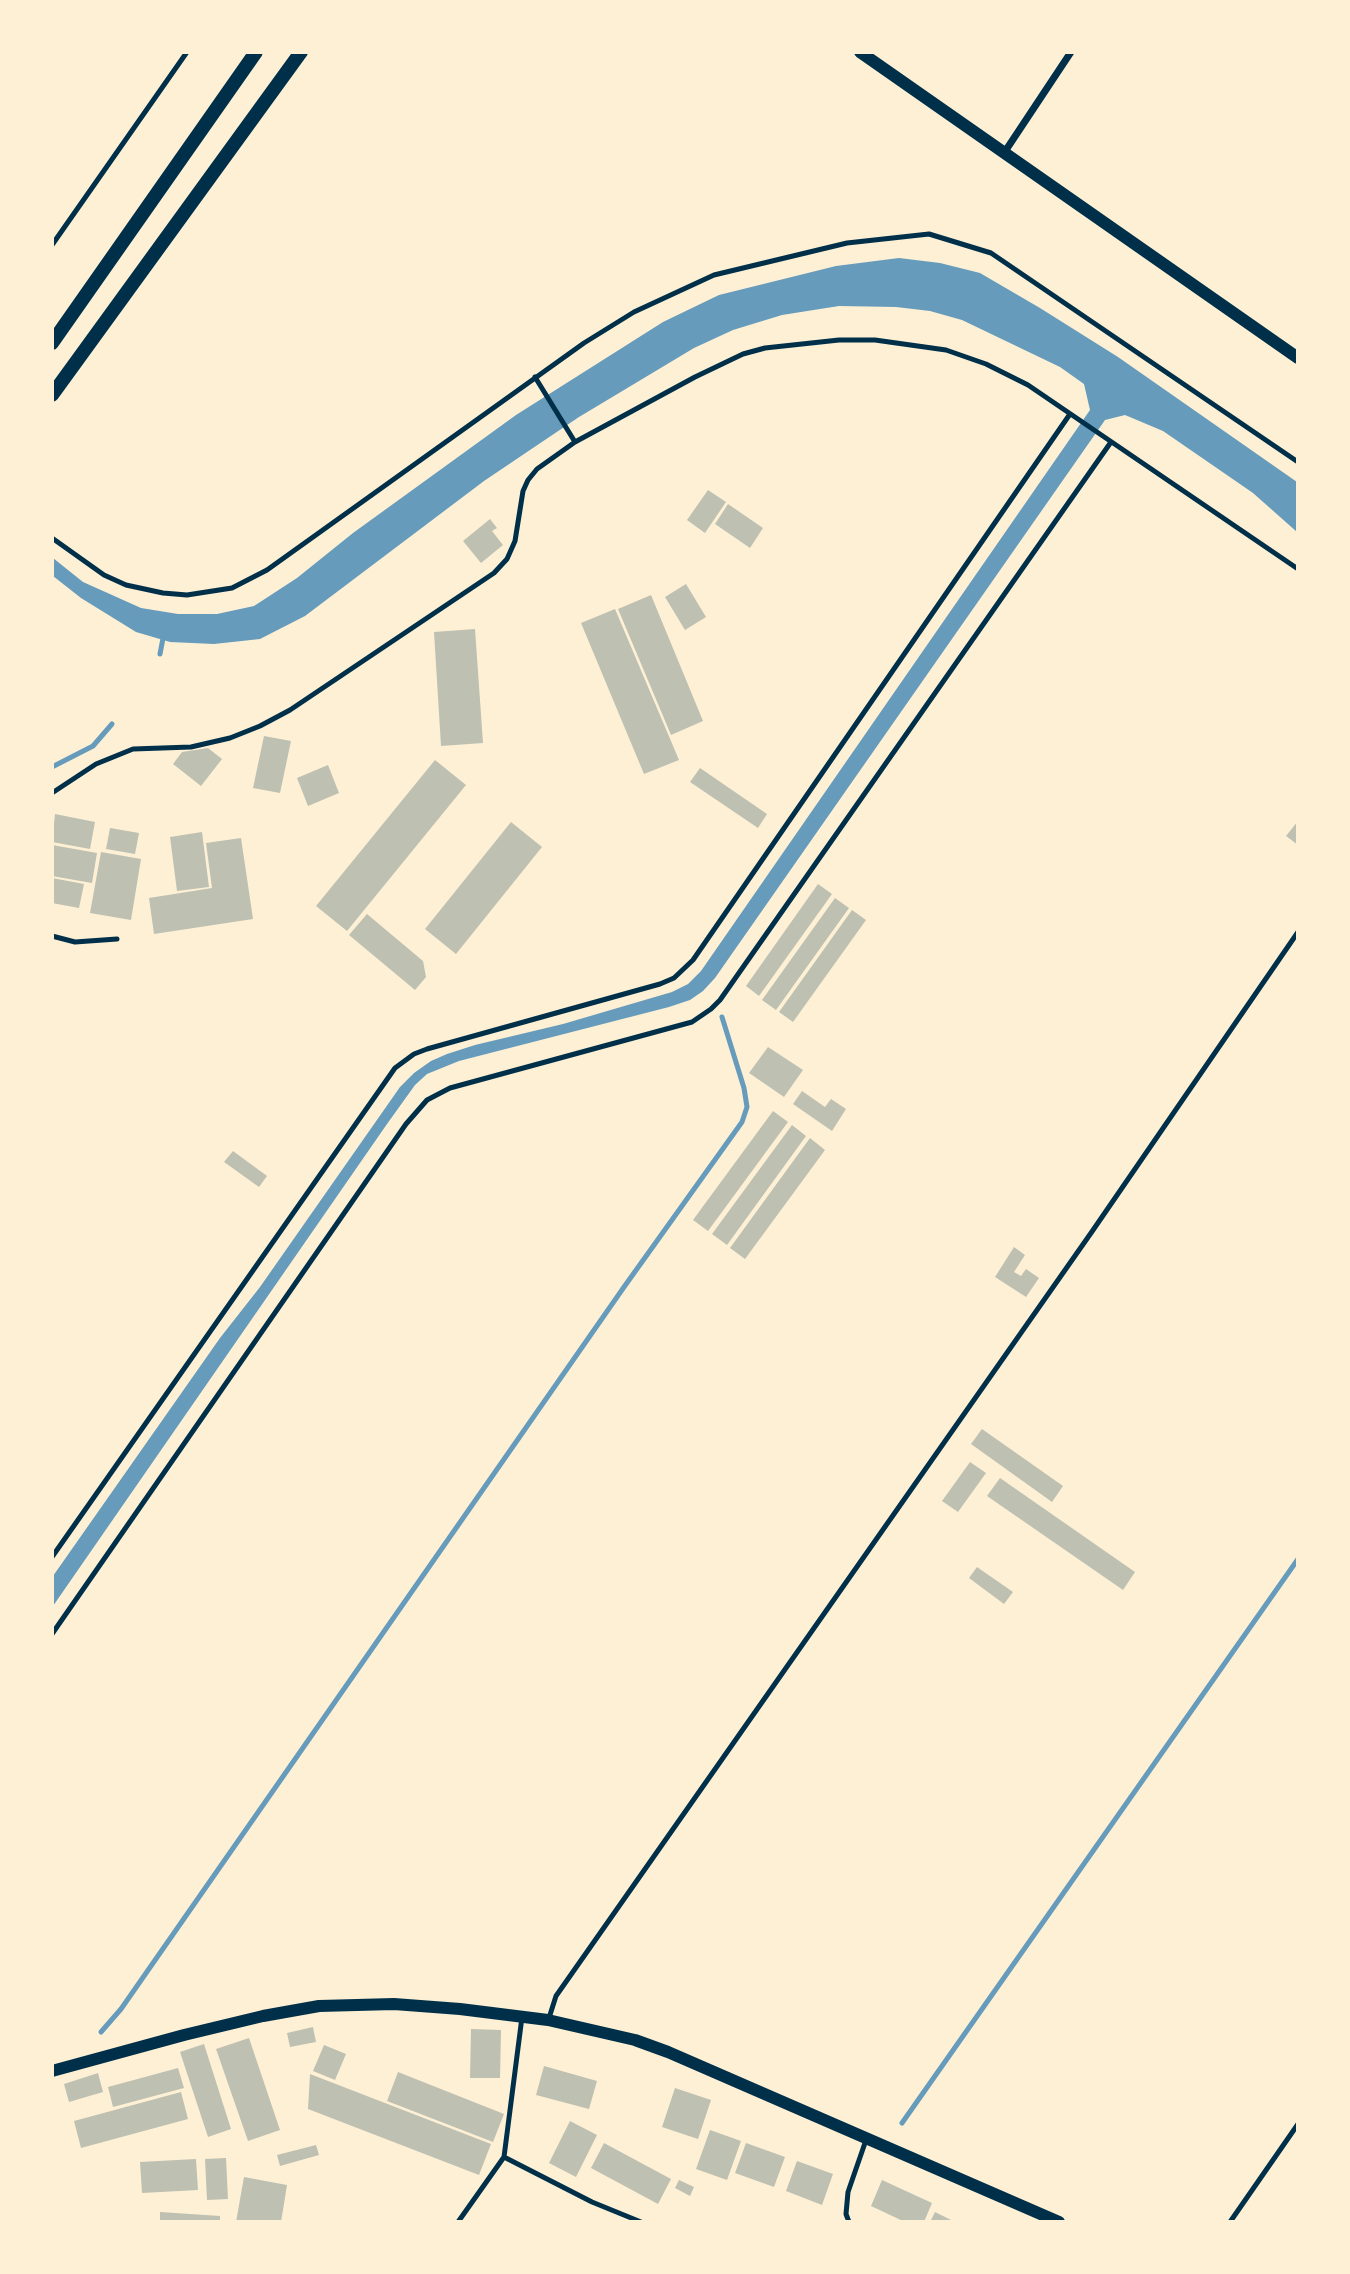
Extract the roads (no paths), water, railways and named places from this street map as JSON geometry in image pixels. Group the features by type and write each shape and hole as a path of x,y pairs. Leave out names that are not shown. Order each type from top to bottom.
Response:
{"main road":[{"path":"52,343 256,52"},
{"path":"52,395 301,52"}],"street":[{"path":"860,52 1297,359"},
{"path":"1004,153 1071,52"},
{"path":"52,2071 224,2025 319,2007 394,2004 548,2020 635,2040 668,2052 1059,2221"}],"lane":[{"path":"52,245 187,52"},
{"path":"52,538 104,575 126,585 187,595 232,588 267,570 535,377 634,312 714,275 847,243 929,234 991,253 1297,461"},
{"path":"52,793 96,764 133,750 191,747 230,738 260,726 309,698 494,573 516,541 523,491 527,480 537,470 575,442 695,377 743,354 765,348 839,340 898,342 946,350 1007,373 1297,569"},
{"path":"535,377 575,442"},
{"path":"52,1557 395,1068 414,1054 427,1049 660,984 674,978 693,960 1070,414"},
{"path":"52,1634 406,1124 427,1100 450,1088 679,1026 702,1017 712,1009 1111,442"},
{"path":"548,2020 556,1996 1083,1244 1297,932"},
{"path":"52,936 75,942 117,939"},
{"path":"461,2221 504,2157 522,2017"},
{"path":"1230,2221 1297,2124"},
{"path":"849,2221 846,2214 848,2192 867,2137"},
{"path":"504,2157 592,2202 641,2221"}],"water":[{"path":"899,258 940,263 980,273 1118,357 1297,482 1297,532 1253,493 1163,431 1125,415 1105,420 715,978 690,1000 459,1061 427,1074 415,1085 53,1606 53,1576 400,1087 431,1061 447,1054 563,1024 672,992 688,984 701,971 1090,410 1084,384 1060,367 962,320 930,311 896,307 839,306 782,315 733,330 694,348 579,417 484,481 305,616 260,639 214,644 170,642 136,632 81,598 53,576 53,558 83,582 141,608 178,614 217,614 254,606 297,578 353,533 516,415 663,322 719,295 836,266"}],"waterway":[{"path":"160,654 164,633"},
{"path":"52,767 93,746 112,724"},
{"path":"101,2032 121,2009 742,1122 747,1107 744,1088 722,1017"},
{"path":"902,2123 1298,1559"}]}
